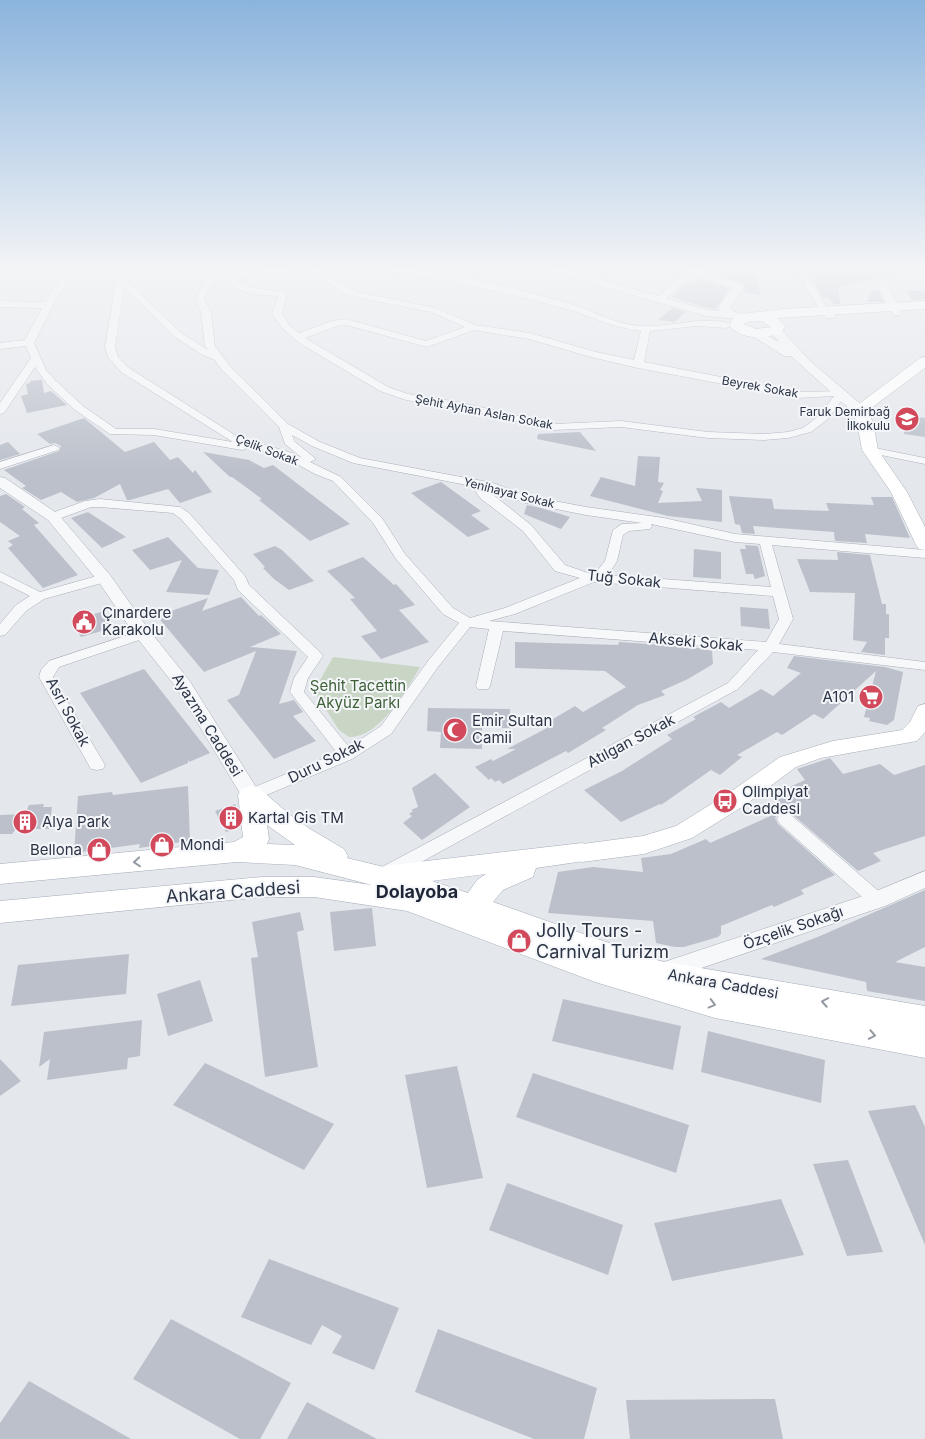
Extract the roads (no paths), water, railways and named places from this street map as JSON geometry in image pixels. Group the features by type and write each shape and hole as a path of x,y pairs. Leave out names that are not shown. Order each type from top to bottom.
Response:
{"main road":[{"path":"925,361 859,410 865,422 870,450 920,521 925,545"},
{"path":"251,795 278,820 307,840 343,860 382,876 582,853 644,845 684,832 737,799 788,762 824,750 908,736 919,725 925,711"},
{"path":"237,852 249,847 256,839 251,795"},
{"path":"251,795 295,868"},
{"name":"Ankara Caddesi","path":"0,874 237,852 410,901 606,974 715,1005 925,1045"},
{"path":"0,896 188,878 253,875 295,868 385,886 417,886 523,870 582,853"},
{"path":"0,865 45,871"},
{"name":"Ankara Caddesi","path":"0,912 262,887 295,868 382,876 417,886 659,973 925,1019"},
{"path":"478,909 478,902 487,886 523,870"}],"street":[{"path":"29,343 32,336"},
{"name":"Çelik Sokak","path":"112,336 110,353 114,360 125,370 234,438 288,455 319,472 337,479 378,521 400,556 448,611 467,622"},
{"path":"177,336 208,355 219,358"},
{"name":"Yenihayat Sokak","path":"209,336 210,346 225,367 284,426 316,444 357,461 475,483 526,499 586,511 664,522 734,538 925,554"},
{"path":"398,336 427,344 448,336"},
{"name":"Beyrek Sokak","path":"531,336 594,355 638,365 798,395 842,393"},
{"path":"638,365 644,336"},
{"path":"756,336 802,362"},
{"path":"780,336 783,343 802,362 842,393 859,410"},
{"name":"Şehit Ayhan Aslan Sokak","path":"298,337 384,389 406,396 458,405 554,427 621,424 708,435 764,437 788,435 807,430 824,417 842,393"},
{"path":"0,346 29,343"},
{"path":"29,343 41,370 51,382 79,408 114,432 154,432 288,455"},
{"path":"0,411 36,358"},
{"path":"284,426 289,442 337,479"},
{"path":"0,466 54,448"},
{"path":"870,450 925,462"},
{"name":"Ayazma Caddesi","path":"0,481 53,517 104,578 143,634 183,684 251,795"},
{"name":"Tuğ Sokak","path":"475,483 484,495 527,528 560,568 592,578 780,592"},
{"path":"53,517 89,504 100,503 176,510 184,516 240,579 243,587 316,656 300,678 297,692 347,755"},
{"path":"467,622 510,611 602,574 611,561 617,533 626,527 642,526 734,538"},
{"name":"Atılgan Sokak","path":"382,876 733,686 769,648 786,619 765,541"},
{"path":"1,578 39,596"},
{"path":"0,632 21,608 39,596 104,578"},
{"name":"Akseki Sokak","path":"467,622 769,648 925,666"},
{"name":"Duru Sokak","path":"251,795 347,755 386,730 433,664 467,622"},
{"path":"483,686 497,626"},
{"name":"Asri Sokak","path":"97,764 46,677 48,670 54,664 143,634"},
{"path":"785,819 877,900"},
{"name":"Özçelik Sokağı","path":"659,973 877,900 925,879"}],"place":[{"name":"Faruk Demirbağ İlkokulu","path":"907,419"},
{"name":"Çınardere Karakolu","path":"84,622"},
{"name":"A101","path":"871,697"},
{"name":"Emir Sultan Camii","path":"455,730"},
{"name":"Oli̇mpi̇yat Caddesi̇","path":"725,801"},
{"name":"Kartal Gis TM","path":"231,818"},
{"name":"Alya Park","path":"25,822"},
{"name":"Mondi","path":"162,845"},
{"name":"Bellona","path":"99,850"},
{"name":"Jolly Tours - Carnival Turizm","path":"519,941"}],"district":[{"name":"Dolayoba","path":"417,892"}],"park label":[{"name":"Şehit Tacettin Akyüz Parkı","path":"358,694"}]}
